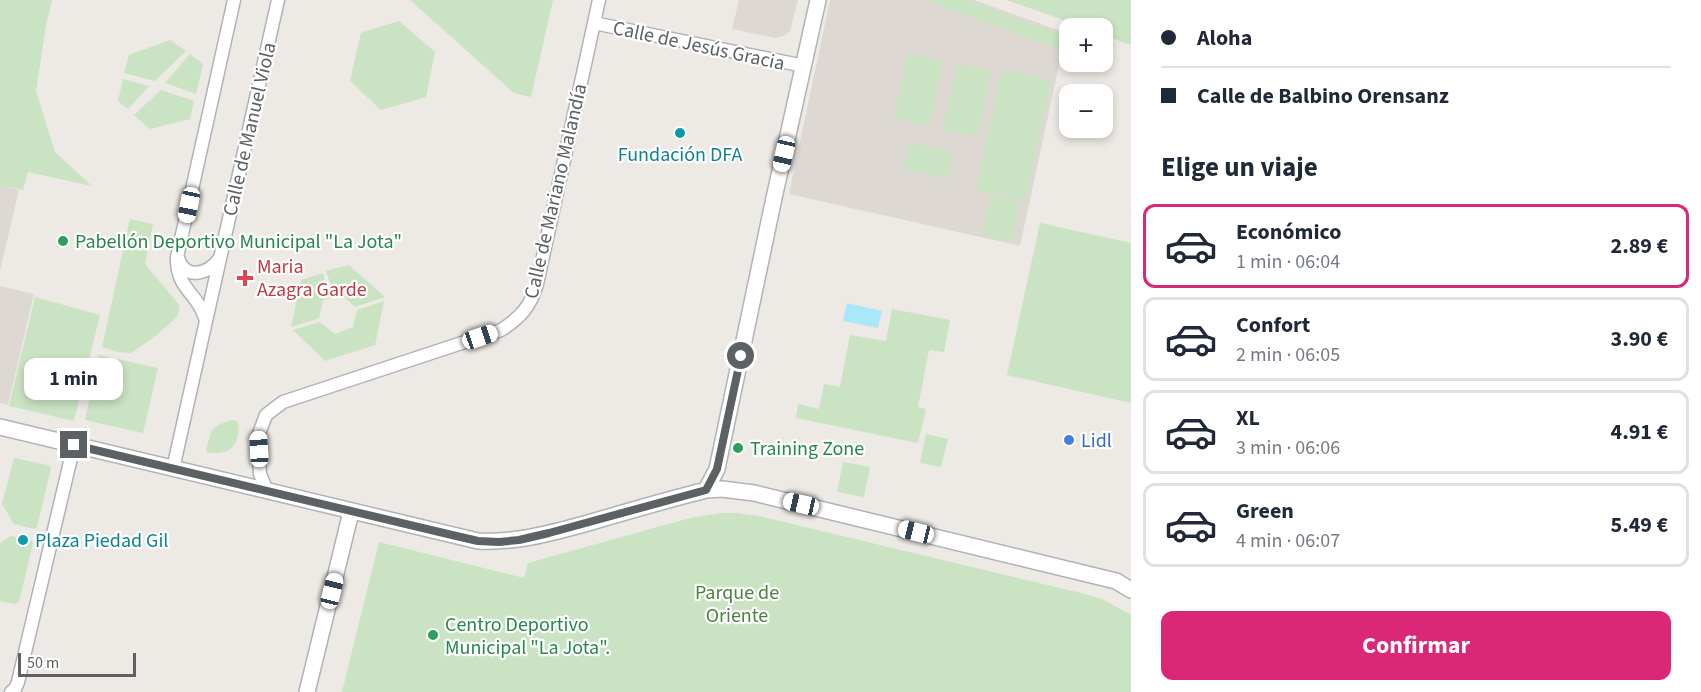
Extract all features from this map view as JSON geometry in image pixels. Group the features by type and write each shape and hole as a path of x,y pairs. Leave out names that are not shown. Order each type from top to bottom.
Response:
{"street":[{"path":"206,321 199,304 179,277 177,257 234,0"},
{"name":"Calle de Manuel Viola","path":"173,469 278,0"},
{"name":"Calle de Mariano Malandía","path":"267,491 260,474 258,436 266,415 283,402 501,330 523,314 530,305 537,284 599,0"},
{"path":"706,490 717,469 818,0"},
{"name":"Calle de Jesús Gracia","path":"594,23 804,66"},
{"path":"177,257 184,269 194,273 207,271 219,259"},
{"path":"0,427 478,541 519,540 706,490 735,490 1116,581 1131,590"},
{"path":"11,692 18,682 74,445"},
{"path":"307,692 351,512"}],"shaded area":[{"path":"739,0 798,0 790,31 784,36 775,38 732,29"},
{"path":"830,0 974,0 1059,30 1059,65 1020,246 789,194"},
{"path":"0,185 19,190 0,271"},
{"path":"0,286 34,294 8,405 0,403"}],"green space":[{"path":"0,0 52,0 36,91 55,152 92,186 28,172 23,190 0,185"},
{"path":"410,0 553,0 531,97 514,93"},
{"path":"924,0 967,0 1059,33 1059,49"},
{"path":"1007,0 1131,0 1131,45 1113,39 1113,18 1059,18"},
{"path":"399,21 435,52 426,97 381,110 350,81 361,33"},
{"path":"170,40 186,51 155,81 124,73 129,55"},
{"path":"908,53 943,61 929,126 894,118"},
{"path":"190,54 203,64 196,94 165,83"},
{"path":"957,64 991,71 977,136 943,129"},
{"path":"1002,70 1051,80 1025,201 976,190"},
{"path":"123,79 149,86 128,109 118,101"},
{"path":"161,90 194,101 190,119 150,129 134,115"},
{"path":"909,143 953,152 947,178 903,169"},
{"path":"991,196 1020,202 1011,242 982,235"},
{"path":"130,219 153,224 145,264 180,306 177,317 131,353 102,347"},
{"path":"1040,223 1131,243 1131,403 1007,375"},
{"path":"349,265 385,297 355,307 343,296 335,298 326,271"},
{"path":"323,273 330,298 323,300 319,318 291,327 301,280"},
{"path":"35,297 100,315 74,421 9,406"},
{"path":"384,301 375,345 325,361 293,330 320,322 335,334 353,327 357,310"},
{"path":"892,309 950,320 944,352 929,350 918,407 926,409 918,443 796,418 798,404 819,409 824,384 840,387 850,335 886,341"},
{"path":"99,355 158,368 143,433 85,420"},
{"path":"233,420 238,422 238,437 232,448 221,453 206,452 213,430 220,424"},
{"path":"926,434 948,439 941,467 920,463"},
{"path":"14,458 48,465 51,468 35,529 14,524 2,504"},
{"path":"843,462 870,467 864,497 837,492"},
{"name":"Parque de Oriente","path":"721,513 759,516 1104,600 1131,615 1131,692 342,692 379,542 524,578 528,563 690,518"},
{"path":"11,536 30,540 33,543 19,602 16,604 0,601 0,543"}],"water":[{"path":"847,303 882,311 878,328 843,321"}],"place":[{"name":"Fundación DFA","path":"680,133"},
{"name":"Pabellón Deportivo Municipal \"La Jota\"","path":"63,241"},
{"name":"Maria Azagra Garde","path":"245,278"},
{"name":"Lidl","path":"1069,440"},
{"name":"Training Zone","path":"738,448"},
{"name":"Plaza Piedad Gil","path":"23,540"},
{"name":"Centro Deportivo Municipal \"La Jota\".","path":"433,635"}],"route":[{"path":"74,445 478,541 519,540 706,490 717,469 741,356"}]}
